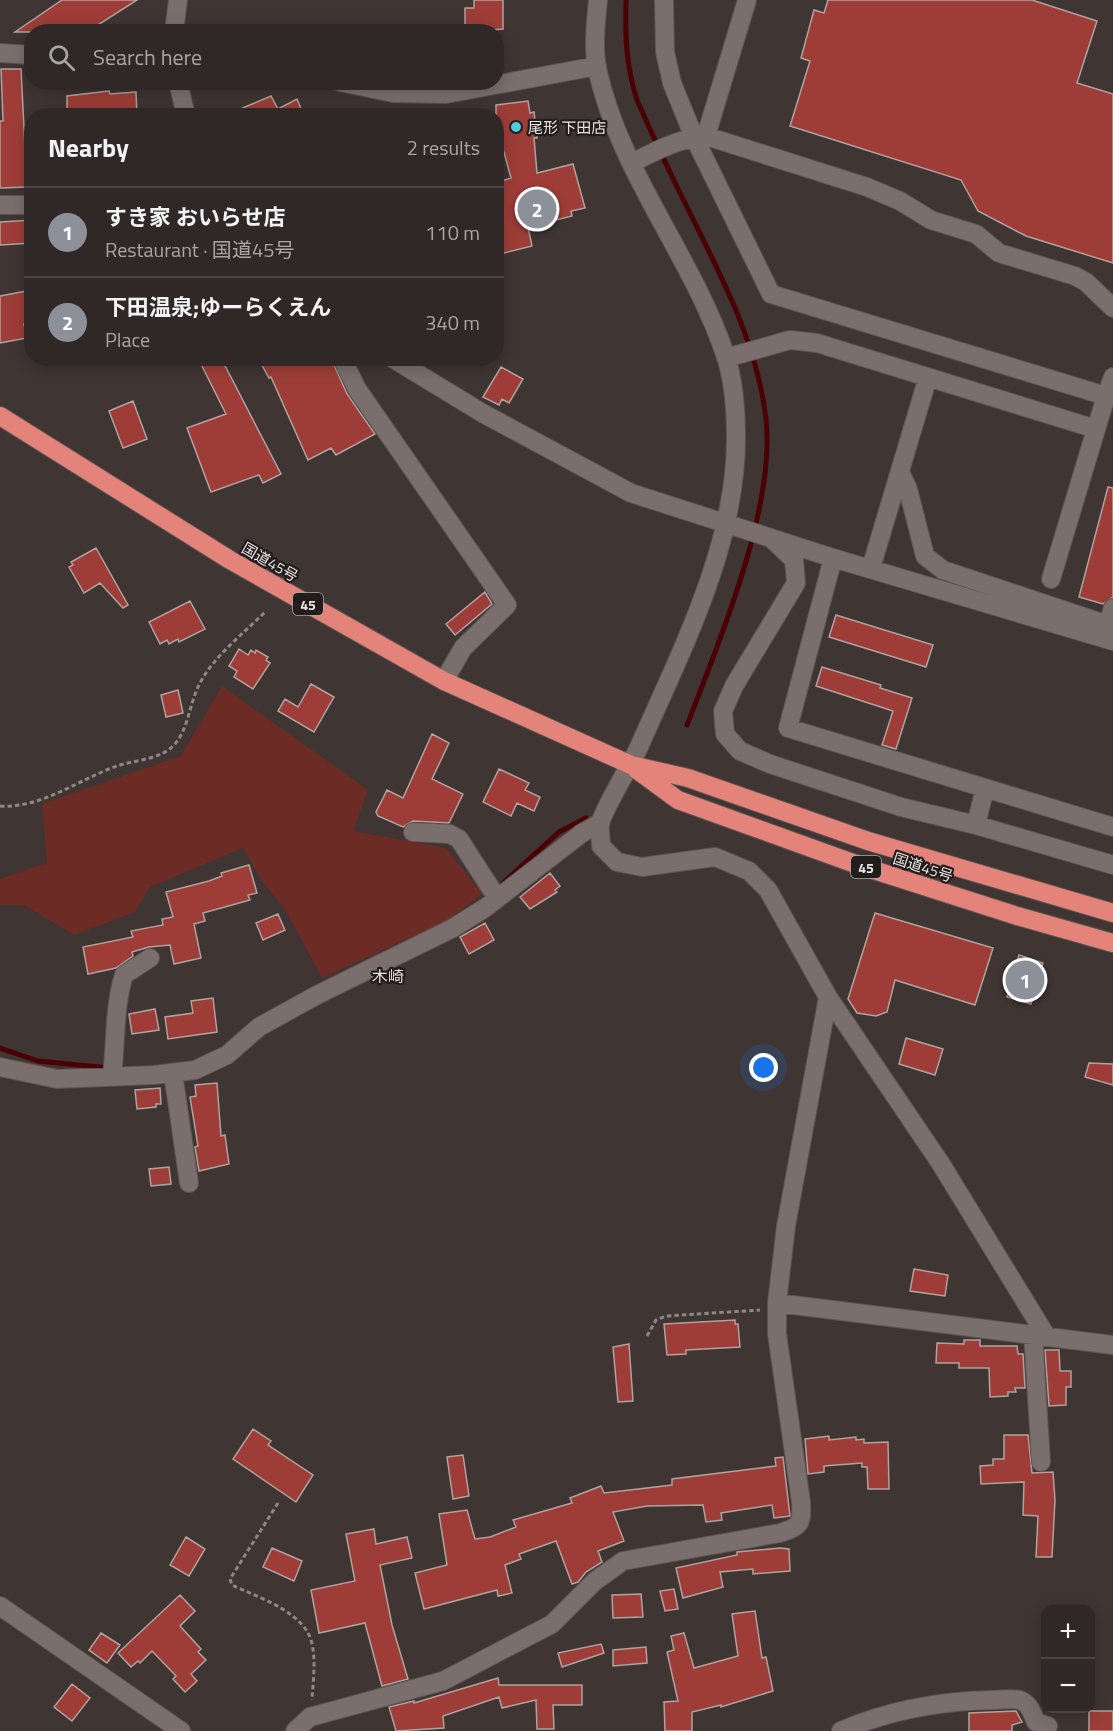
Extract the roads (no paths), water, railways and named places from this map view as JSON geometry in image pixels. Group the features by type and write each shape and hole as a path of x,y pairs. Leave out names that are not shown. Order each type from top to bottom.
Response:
{"highway":[{"name":"国道45号","path":"0,416 230,560 444,681 631,765 688,778 868,841 1113,913"},
{"name":"国道45号","path":"631,765 678,800 861,866 1017,916 1113,943"}],"street":[{"path":"175,24 178,0"},
{"path":"0,1067 57,1079 195,1070 227,1055 260,1027 316,995 453,928 497,898 582,833 600,823 631,765 692,623 727,524 735,480 736,435 732,387 726,358 704,306 632,163 610,112 597,66 598,0"},
{"path":"664,0 665,52 672,83 700,136 771,294 1106,396"},
{"path":"700,136 747,0"},
{"path":"0,53 24,54"},
{"path":"504,83 597,66"},
{"path":"180,90 184,108"},
{"path":"379,90 393,93 446,94 468,90"},
{"path":"632,163 700,136 867,187 900,201 931,220 976,234 999,253 1075,276 1086,282 1113,308"},
{"path":"0,205 24,205"},
{"path":"846,352 856,320"},
{"path":"726,358 790,340 817,343 1096,429"},
{"path":"346,366 357,389 507,605 464,648 444,681"},
{"path":"405,366 484,414 631,493 833,558 1113,641"},
{"path":"871,568 928,377"},
{"path":"1051,579 1113,377"},
{"path":"900,472 908,489 925,556 943,570 1108,625 1113,608"},
{"path":"769,536 794,560 796,583 734,686 723,711 725,734 740,751 770,764 901,807 976,825 1113,865"},
{"path":"833,558 788,728 1113,827"},
{"path":"976,825 985,788"},
{"path":"600,823 602,846 617,862 642,867 715,857 749,871 768,890 828,997 941,1164 1039,1334 1041,1462"},
{"path":"413,832 450,834 459,839 497,898"},
{"path":"112,1076 118,1025 118,994 124,975 150,958"},
{"path":"295,1731 315,1715 443,1681 552,1624 595,1581 624,1561 780,1533 796,1527 802,1519 777,1334 777,1306 786,1226 828,997"},
{"path":"173,1073 189,1183"},
{"path":"777,1306 1039,1334 1113,1345"},
{"path":"0,1606 181,1731"},
{"path":"841,1731 870,1718 911,1708 961,1701 1020,1700 1030,1707 1036,1722 1048,1726"}],"waterway":[{"path":"626,0 627,50 630,75 637,100 735,308 754,362 766,419 767,454 754,532 729,615 687,725"},
{"path":"503,883 559,832 586,818"},
{"path":"0,1048 38,1061 109,1068"}],"place":[{"name":"尾形 下田店","path":"516,127"},
{"name":"下田温泉;ゆーらくえん","path":"537,209"},
{"name":"すき家 おいらせ店","path":"1025,980"}],"district":[{"name":"木崎","path":"388,976"}]}
